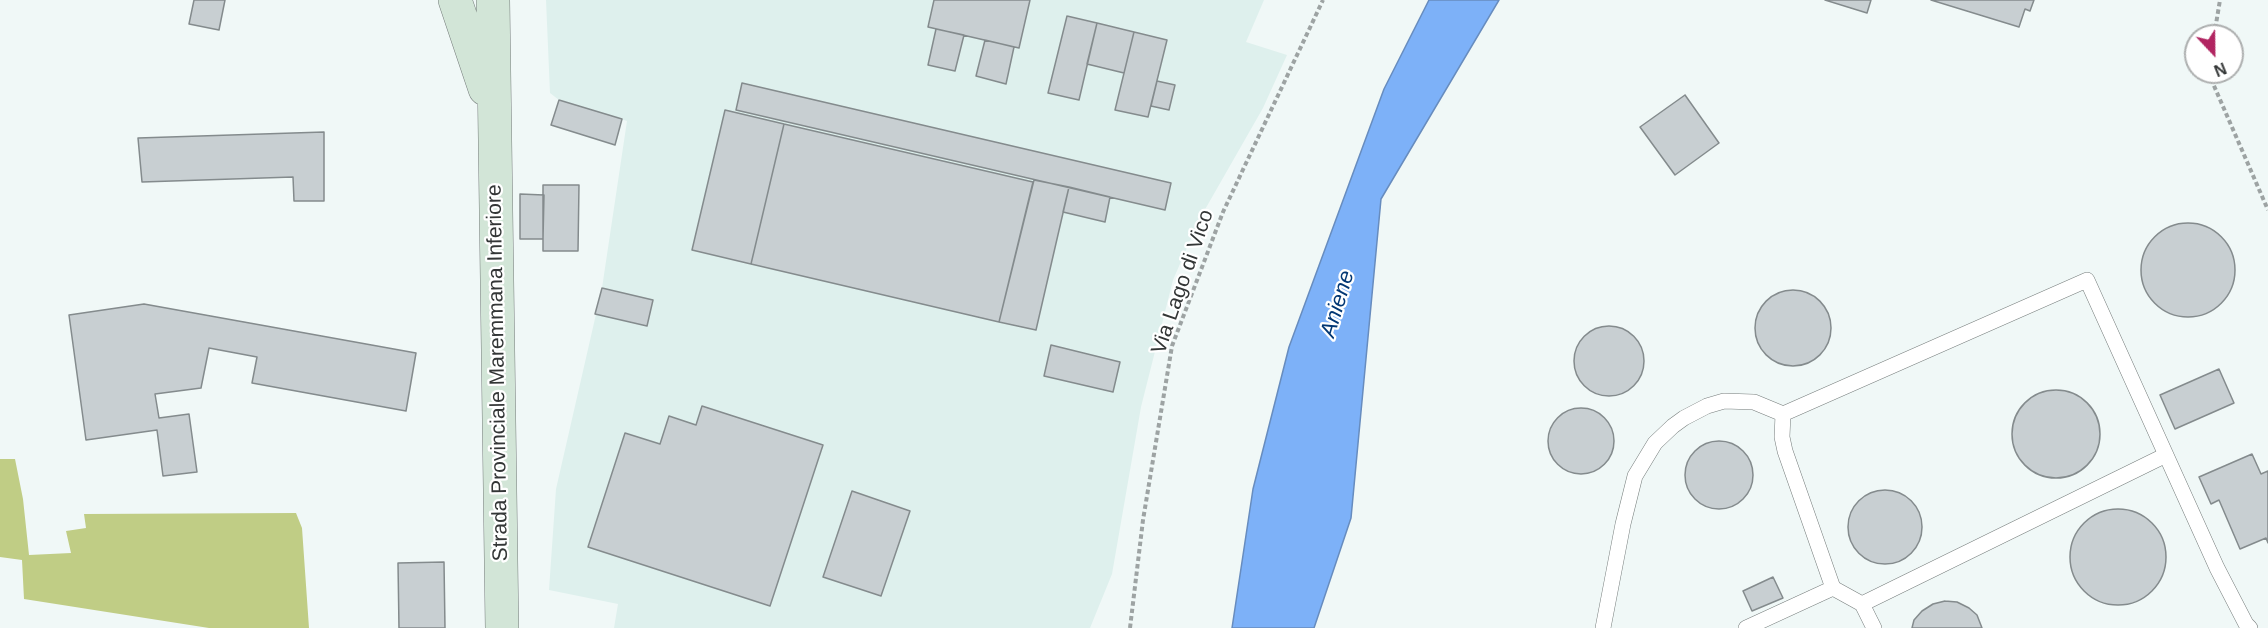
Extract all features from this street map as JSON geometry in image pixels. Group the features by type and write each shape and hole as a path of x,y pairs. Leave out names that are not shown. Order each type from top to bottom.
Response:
{"main road":[{"name":"Strada Provinciale Maremmana Inferiore","path":"455,0 494,118"},
{"name":"Strada Provinciale Maremmana Inferiore","path":"493,0 501,628"}],"lane":[{"path":"1603,628 1623,524 1635,477 1655,443 1684,418 1724,400 1754,402 1783,414 2087,280 2217,568 2250,628"},
{"path":"1783,414 1782,437 1785,451 1833,588 1862,604 1874,628"},
{"path":"1862,604 2166,455"},
{"path":"1746,628 1833,588"}],"path":[{"name":"Via Lago di Vico","path":"1130,628 1143,520 1172,346 1223,212 1323,0"},
{"path":"2216,24 2220,0"},
{"path":"2213,84 2268,210"}],"shaded area":[{"path":"546,0 1264,0 1246,42 1287,55 1263,108 1199,220 1173,280 1141,407 1112,574 1090,628 614,628 618,604 549,590 556,489 602,288 627,121 559,100 550,93"}],"green space":[{"path":"0,459 15,459 23,499 29,555 71,553 66,531 86,528 84,514 296,513 302,528 309,628 209,628 24,599 22,560 0,557"}],"water":[{"name":"Aniene","path":"1429,0 1499,0 1381,199 1351,518 1314,628 1232,628 1253,489 1289,347 1384,89"}],"building":[{"path":"194,0 225,0 219,30 189,24"},
{"path":"934,0 1030,0 1019,48 928,27"},
{"path":"1825,0 1871,0 1867,13"},
{"path":"1931,0 2034,0 2030,11 2025,9 2019,27"},
{"path":"1067,16 1097,23 1079,100 1048,93"},
{"path":"1097,23 1134,32 1124,73 1087,64"},
{"path":"936,29 964,35 955,71 928,65"},
{"path":"1134,32 1167,40 1148,117 1115,110"},
{"path":"985,40 1014,47 1006,84 976,76"},
{"path":"1157,81 1175,85 1169,110 1151,106"},
{"path":"742,83 1171,183 1165,210 736,110"},
{"path":"1685,95 1719,143 1675,175 1640,127"},
{"path":"559,100 622,119 615,145 551,125"},
{"path":"725,110 784,124 751,264 692,250"},
{"path":"784,124 1033,182 999,322 751,264"},
{"path":"324,132 324,201 294,201 293,177 142,182 138,138"},
{"path":"1034,180 1069,187 1036,330 999,322"},
{"path":"543,185 579,185 578,251 543,251"},
{"path":"1069,187 1110,197 1105,222 1063,212"},
{"path":"520,194 544,195 543,239 520,239"},
{"path":"2188,223 2206,227 2221,237 2231,252 2235,270 2231,288 2221,303 2206,313 2188,317 2170,313 2155,303 2145,288 2141,270 2145,252 2155,237 2170,227"},
{"path":"602,288 653,300 647,326 595,314"},
{"path":"1793,290 1807,293 1820,301 1828,314 1831,328 1828,342 1820,355 1807,363 1793,366 1779,363 1766,355 1758,342 1755,328 1758,314 1766,301 1779,293"},
{"path":"144,304 416,353 406,411 252,383 257,357 209,348 201,388 155,394 159,418 189,414 197,472 163,476 157,430 86,440 69,315"},
{"path":"1609,326 1628,332 1638,342 1644,361 1638,380 1628,390 1609,396 1590,390 1580,380 1574,361 1580,342 1590,332"},
{"path":"1051,345 1120,362 1113,392 1044,376"},
{"path":"2219,369 2234,403 2175,429 2160,395"},
{"path":"2056,390 2073,393 2087,403 2097,417 2100,434 2097,451 2087,465 2073,475 2056,478 2039,475 2025,465 2015,451 2012,434 2015,417 2025,403 2039,393"},
{"path":"702,406 823,445 770,606 588,547 625,433 660,444 669,416 696,425"},
{"path":"1575,408 1587,408 1599,413 1609,423 1614,441 1612,454 1599,469 1587,474 1575,474 1563,469 1553,459 1548,447 1548,435 1553,423 1563,413"},
{"path":"1719,441 1732,444 1743,451 1750,462 1753,475 1750,488 1743,499 1732,506 1719,509 1706,506 1695,499 1688,488 1685,475 1688,462 1695,451 1706,444"},
{"path":"2252,454 2261,474 2268,471 2268,543 2266,538 2240,549 2219,500 2211,504 2199,477"},
{"path":"1892,490 1912,500 1920,513 1922,527 1920,541 1912,554 1899,562 1878,564 1858,554 1850,541 1848,520 1858,500 1871,492"},
{"path":"852,491 910,511 881,596 823,577"},
{"path":"2118,509 2136,512 2152,523 2163,539 2166,557 2163,575 2152,591 2136,602 2118,605 2100,602 2084,591 2073,575 2070,557 2073,539 2084,523 2100,512"},
{"path":"444,562 445,628 399,628 398,563"},
{"path":"1773,577 1783,598 1752,611 1743,591"},
{"path":"1945,601 1957,602 1969,608 1977,615 1982,628 1912,628 1914,620 1922,611 1933,604"}]}
